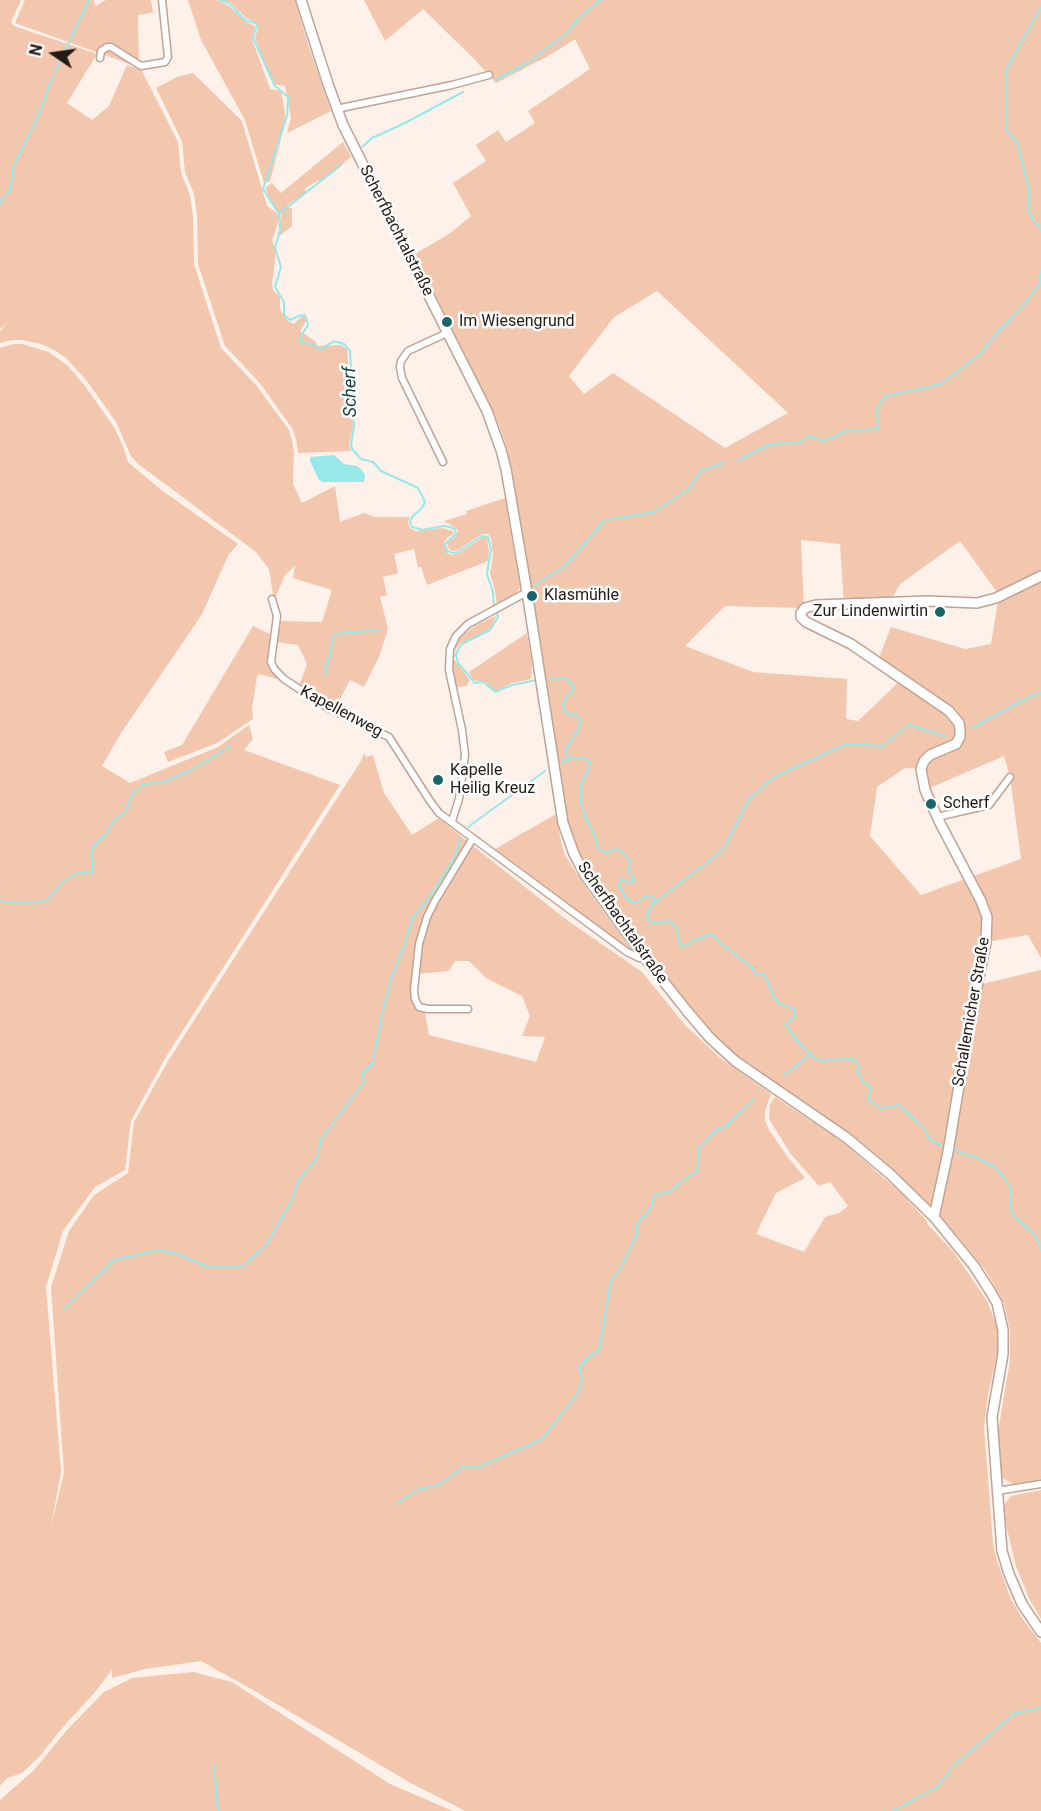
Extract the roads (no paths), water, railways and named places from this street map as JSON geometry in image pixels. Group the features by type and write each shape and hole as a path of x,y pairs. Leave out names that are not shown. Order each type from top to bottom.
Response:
{"main road":[{"name":"Scherfbachtalstraße","path":"301,0 336,109 354,150 487,411 501,450 568,839 585,875 645,958 687,1011 724,1052 857,1146 890,1174 934,1217 974,1266 997,1303 1003,1330 1003,1354 992,1417 1002,1551 1022,1604 1041,1632"},
{"name":"Schallemicher Straße","path":"934,1217 986,942 987,917 981,901 937,817 926,790 921,769 924,761 930,755 956,744 960,737 960,729 955,717 949,711 851,644 806,622 801,617 801,613 807,607 816,605 928,601 977,603 996,598 1041,576"}],"street":[{"path":"100,58 101,51 111,47 141,66 165,62 168,57 162,0"},
{"path":"336,109 489,75"},
{"path":"442,462 402,378 400,367 408,351 447,333"},
{"path":"452,821 456,811 465,755 448,664 453,641 468,624 527,592"},
{"name":"Kapellenweg","path":"272,599 276,616 271,662 284,680 328,708 389,737 439,813 627,952 639,958 645,958"},
{"path":"937,817 989,805 1010,777"},
{"path":"468,1009 428,1009 419,1006 414,990 419,944 427,917 473,838"},
{"path":"997,1491 1041,1484"}],"water":[{"path":"334,455 344,464 357,466 362,470 365,475 364,482 323,482 319,480 310,457"}],"waterway":[{"path":"55,72 89,0"},
{"name":"Scherf","path":"220,0 229,3 245,20 257,25 253,38 275,86 288,97 287,116 263,189 279,214 280,231 275,248 281,267 275,287 284,302 284,315 290,320 301,315 306,317 308,325 301,336 301,342 312,344 320,350 334,341 344,344 350,351 354,426 352,449 361,459 373,462 381,471 418,488 425,502 412,517 410,522 412,527 423,530 443,526 455,529 456,534 445,544 447,551 453,553 482,536 488,537 491,549 487,574 493,592 494,606"},
{"path":"495,80 529,62 567,33 580,17 600,0"},
{"path":"1041,7 1007,68 1007,131 1017,142 1028,185 1028,212 1041,229"},
{"path":"0,202 10,190 14,165 39,114 53,76"},
{"path":"362,147 372,138 463,92"},
{"path":"280,213 341,165"},
{"path":"738,460 771,444 800,442 809,436 825,441 846,431 878,429 877,409 886,396 941,384 983,352 987,344 1020,309 1041,282 1041,271"},
{"path":"534,586 565,566 605,520 654,512 689,489 701,471 725,462"},
{"name":"Scherf","path":"497,612 498,617 490,630 462,644 456,655 458,663 475,683 484,682 495,692 512,685 537,680"},
{"path":"327,675 325,668 330,656 332,640 336,634 380,630"},
{"name":"Scherf","path":"550,678 567,679 574,687 563,704 566,713 577,715 581,719 566,754 570,759 586,759 590,762 581,785 580,798 584,814 597,841 597,847 606,852 619,849 630,860 629,872 635,880 630,883 621,879 619,885 625,896 631,902 638,902 646,896 655,898 647,916 649,921 654,923 670,921 677,927 681,946 714,935 719,942 752,967 756,974 765,975 774,997 780,1004 795,1009 795,1016 786,1024 795,1038 813,1057 820,1060 852,1059 859,1064 857,1071 864,1083 871,1089 868,1100 881,1108 899,1105 924,1128 930,1140 940,1145"},
{"path":"972,728 1041,692"},
{"path":"653,904 723,850 749,799 774,777 846,744 882,746 909,725 945,736"},
{"path":"0,901 12,903 48,900 62,882 80,872 92,873 93,847 105,835 115,819 125,813 133,793 144,784 163,782 191,770 231,746"},
{"path":"562,762 570,759"},
{"path":"468,827 545,771"},
{"path":"64,1309 114,1260 158,1250 178,1254 206,1266 243,1266 266,1245 291,1202 299,1180 317,1158 321,1139 364,1082 362,1074 373,1063 392,976 413,917 430,897 456,855 460,838"},
{"path":"785,1075 810,1054"},
{"path":"396,1504 419,1489 439,1485 463,1467 481,1466 542,1439 578,1393 582,1379 579,1367 591,1355 599,1351 611,1281 623,1264 636,1237 636,1225 650,1209 655,1195 669,1192 697,1172 699,1148 717,1129 725,1127 754,1099"},
{"name":"Scherf","path":"954,1150 978,1158 995,1167 1011,1189 1010,1205 1013,1215 1036,1236 1041,1249"},
{"path":"893,1811 937,1788 952,1767 1015,1713 1038,1709 1041,1706"},
{"path":"214,1764 218,1811"}],"place":[{"name":"Im Wiesengrund","path":"447,322"},
{"name":"Klasmühle","path":"532,596"},
{"name":"Zur Lindenwirtin","path":"940,612"},
{"name":"Kapelle Heilig Kreuz","path":"438,780"},
{"name":"Scherf","path":"931,804"}]}
